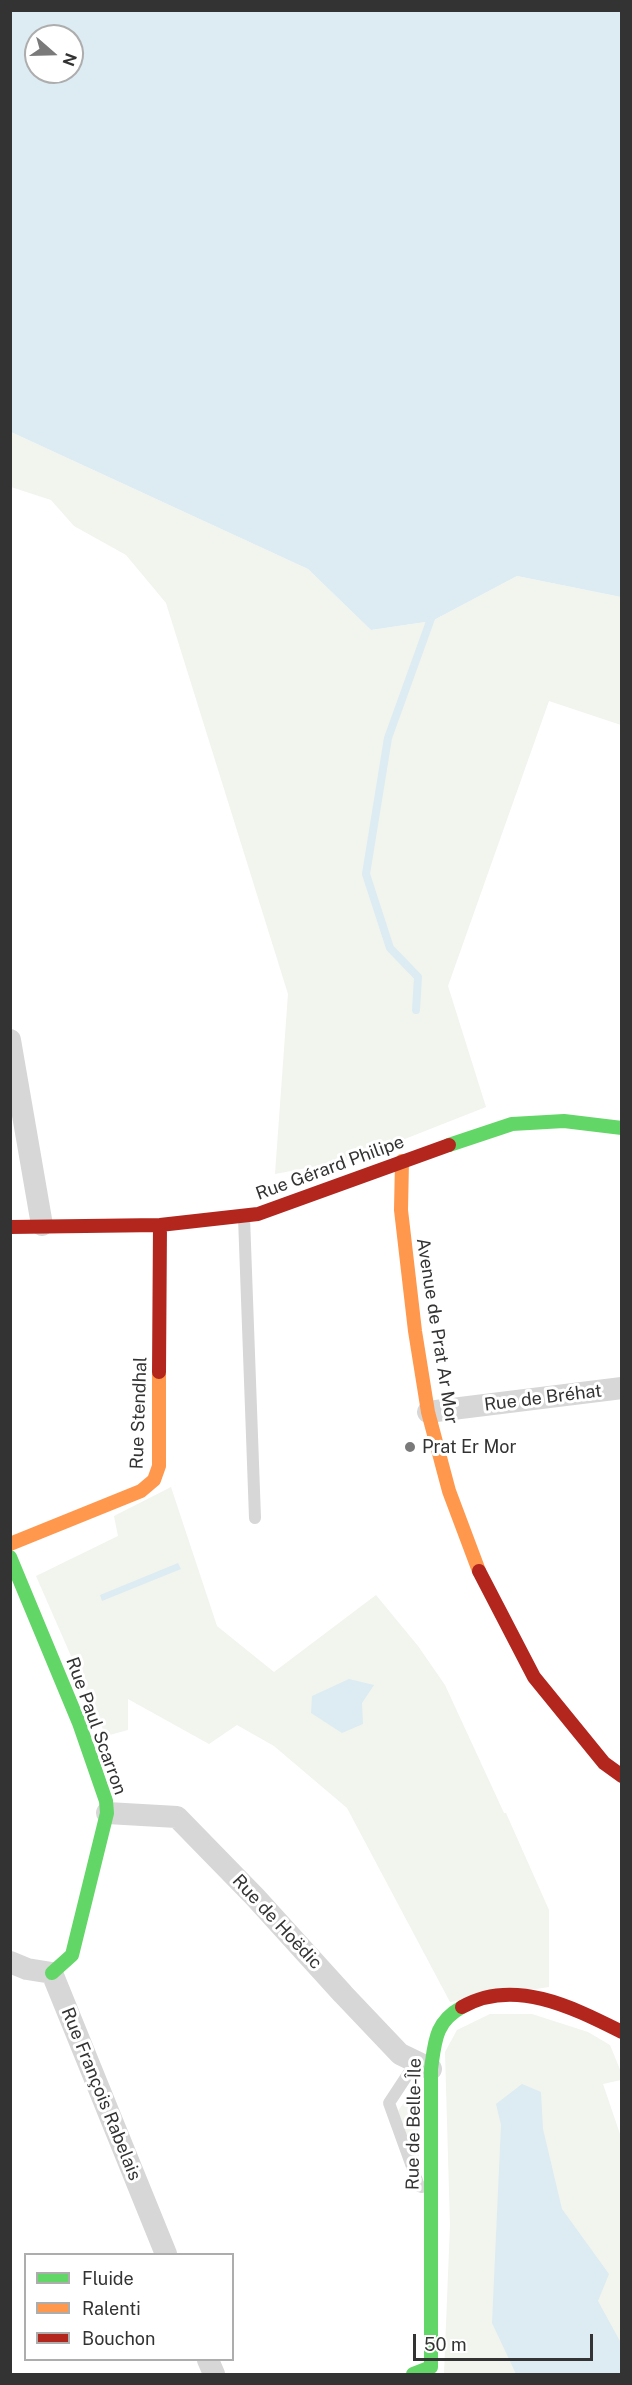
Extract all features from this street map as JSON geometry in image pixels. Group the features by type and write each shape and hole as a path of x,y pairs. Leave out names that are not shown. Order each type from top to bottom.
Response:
{"street":[{"path":"10,1040 42,1225"},
{"name":"Rue Gérard Philipe","path":"10,1227 160,1225 258,1214 402,1161 513,1124 564,1121 621,1128"},
{"name":"Avenue de Prat Ar Mor","path":"402,1161 401,1210 415,1331 428,1412 449,1491 478,1569 534,1677 604,1763 621,1776"},
{"name":"Rue Stendhal","path":"10,1544 141,1491 154,1480 159,1466 160,1225"},
{"name":"Rue de Bréhat","path":"428,1412 621,1388"},
{"name":"Rue Paul Scarron","path":"10,1557 80,1723 106,1801 107,1813 72,1955 52,1973"},
{"name":"Rue de Hoëdic","path":"107,1813 177,1817 255,1897 400,2054 423,2065"},
{"path":"10,1962 27,1970 52,1973"},
{"name":"Rue François Rabelais","path":"52,1973 166,2253"},
{"name":"Rue de Belle-Île","path":"426,2372 431,2190 423,2065 447,2015 468,2003 489,1996 515,1992 572,2007 621,2032"}],"lane":[{"path":"244,1216 255,1518"},
{"path":"423,2065 389,2103 419,2186 431,2190"}],"shaded area":[{"path":"11,10 621,11 621,597 517,576 432,621 371,630 308,569 11,432"},
{"path":"11,432 308,569 371,630 432,621 517,576 621,597 621,725 549,701 448,986 486,1107 354,1159 275,1174 288,994 166,603 126,555 74,526 51,500 11,487"},
{"path":"171,1487 217,1626 274,1672 376,1595 418,1646 445,1685 549,1910 549,1987 450,2002 347,1808 274,1746 237,1725 209,1744 128,1699 128,1730 106,1736 36,1576 118,1536 114,1516"},
{"path":"178,1563 181,1569 102,1601 100,1595"},
{"path":"349,1679 374,1685 362,1703 363,1724 342,1733 311,1713 312,1696"},
{"path":"490,2014 532,2014 588,2032 610,2045 621,2072 621,2080 603,2084 621,2137 621,2374 444,2374 450,2225 445,2052 457,2030"},
{"path":"418,2082 419,2167 398,2111"},
{"path":"522,2084 541,2092 543,2129 562,2209 609,2274 598,2301 621,2343 621,2374 516,2374 492,2323 501,2125 496,2104"}],"waterway":[{"path":"416,1010 418,977 390,948 366,874 388,738 433,613"}],"traffic: fast":[{"path":"449,1145 512,1124 564,1121 622,1128"},
{"path":"10,1557 79,1723 106,1801 107,1813 72,1955 52,1973"},
{"path":"413,2374 431,2367 431,2069 435,2041 441,2026 446,2019 462,2007"}],"traffic: slow":[{"path":"402,1161 401,1210 415,1331 428,1412 449,1491 479,1571"},
{"path":"10,1544 141,1491 154,1480 159,1466 159,1372"}],"traffic: jam":[{"path":"10,1227 160,1225 258,1214 449,1145"},
{"path":"159,1372 160,1225"},
{"path":"479,1571 534,1677 604,1763 622,1776"},
{"path":"462,2007 482,1998 523,1995 564,2006 622,2032"}],"place":[{"name":"Prat Er Mor","path":"410,1447"}]}
